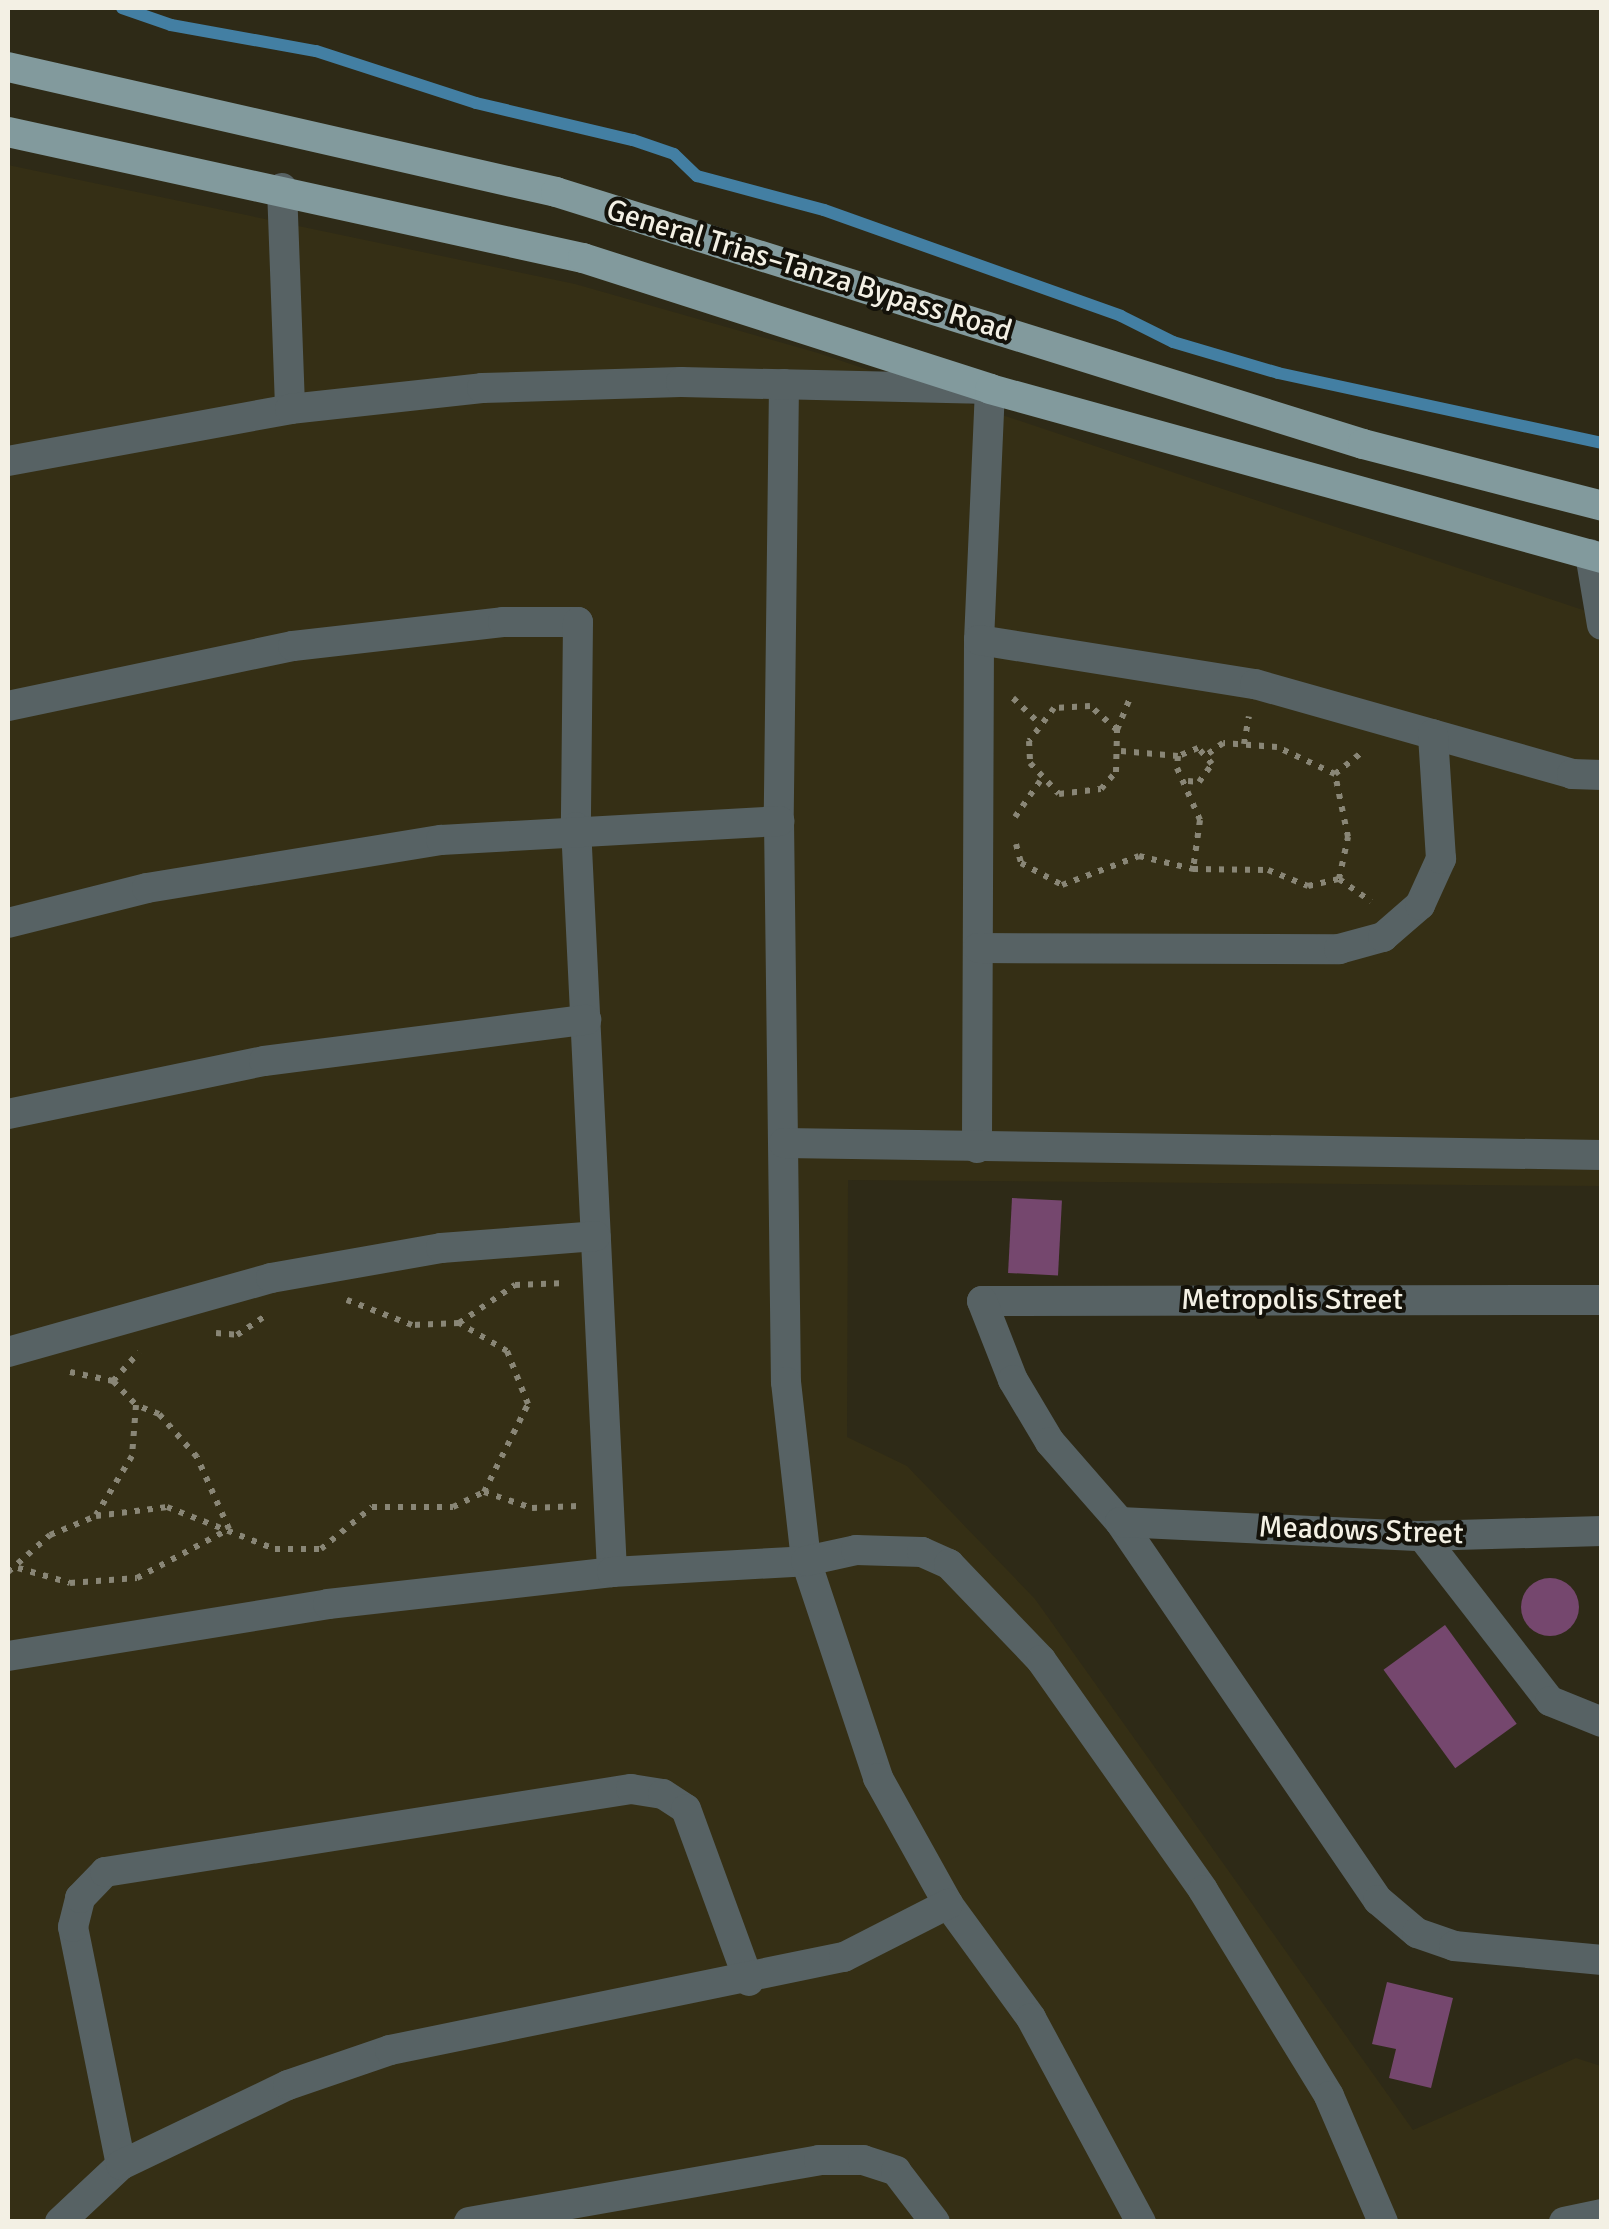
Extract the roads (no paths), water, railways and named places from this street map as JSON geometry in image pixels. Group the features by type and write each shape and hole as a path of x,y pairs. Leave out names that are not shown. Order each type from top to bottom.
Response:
{"main road":[{"name":"General Trias–Tanza Bypass Road","path":"8,67 556,192 1363,444 1602,506"},
{"name":"General Trias–Tanza Bypass Road","path":"8,132 282,188 583,258 990,389 1596,556"}],"street":[{"path":"282,188 290,409"},
{"path":"784,384 778,821 786,1382 806,1561 878,1778 948,1904 1031,2018 1141,2222"},
{"path":"8,461 290,409 482,388 784,384 990,389 978,640 977,1148"},
{"path":"1596,556 1602,625"},
{"path":"8,706 293,646 503,622 578,622 576,827 612,1572"},
{"path":"978,640 1200,673 1572,774 1602,775"},
{"path":"978,948 1339,950 1383,937 1420,905 1440,859 1433,734"},
{"path":"8,923 147,888 441,840 576,827 778,821"},
{"path":"8,1114 264,1061 586,1020"},
{"path":"784,1144 1602,1155"},
{"path":"8,1352 271,1278 441,1248 596,1236"},
{"name":"Metropolis Street","path":"1120,1522 1050,1442 1013,1380 982,1301 1602,1300"},
{"path":"1120,1522 1378,1900 1417,1933 1454,1946 1602,1960"},
{"name":"Meadows Street","path":"1120,1522 1422,1536 1602,1530"},
{"path":"1422,1536 1550,1701 1602,1722"},
{"path":"8,1656 151,1628 612,1572 806,1561 856,1550 935,1558 987,1599 1041,1660 1284,2017 1329,2096 1383,2222"},
{"path":"120,2165 72,1927 80,1898 105,1872 631,1789 663,1794 686,1809 749,1982"},
{"path":"60,2222 120,2165 194,2124 390,2050 749,1982 844,1957 948,1904"},
{"path":"469,2222 819,2160 863,2160 896,2171 934,2222"},
{"path":"1564,2222 1602,2214"}],"waterway":[{"path":"122,8 171,25 316,51 476,103 633,140 674,154 697,176 824,210 1121,316 1173,342 1278,373 1602,443"}]}
